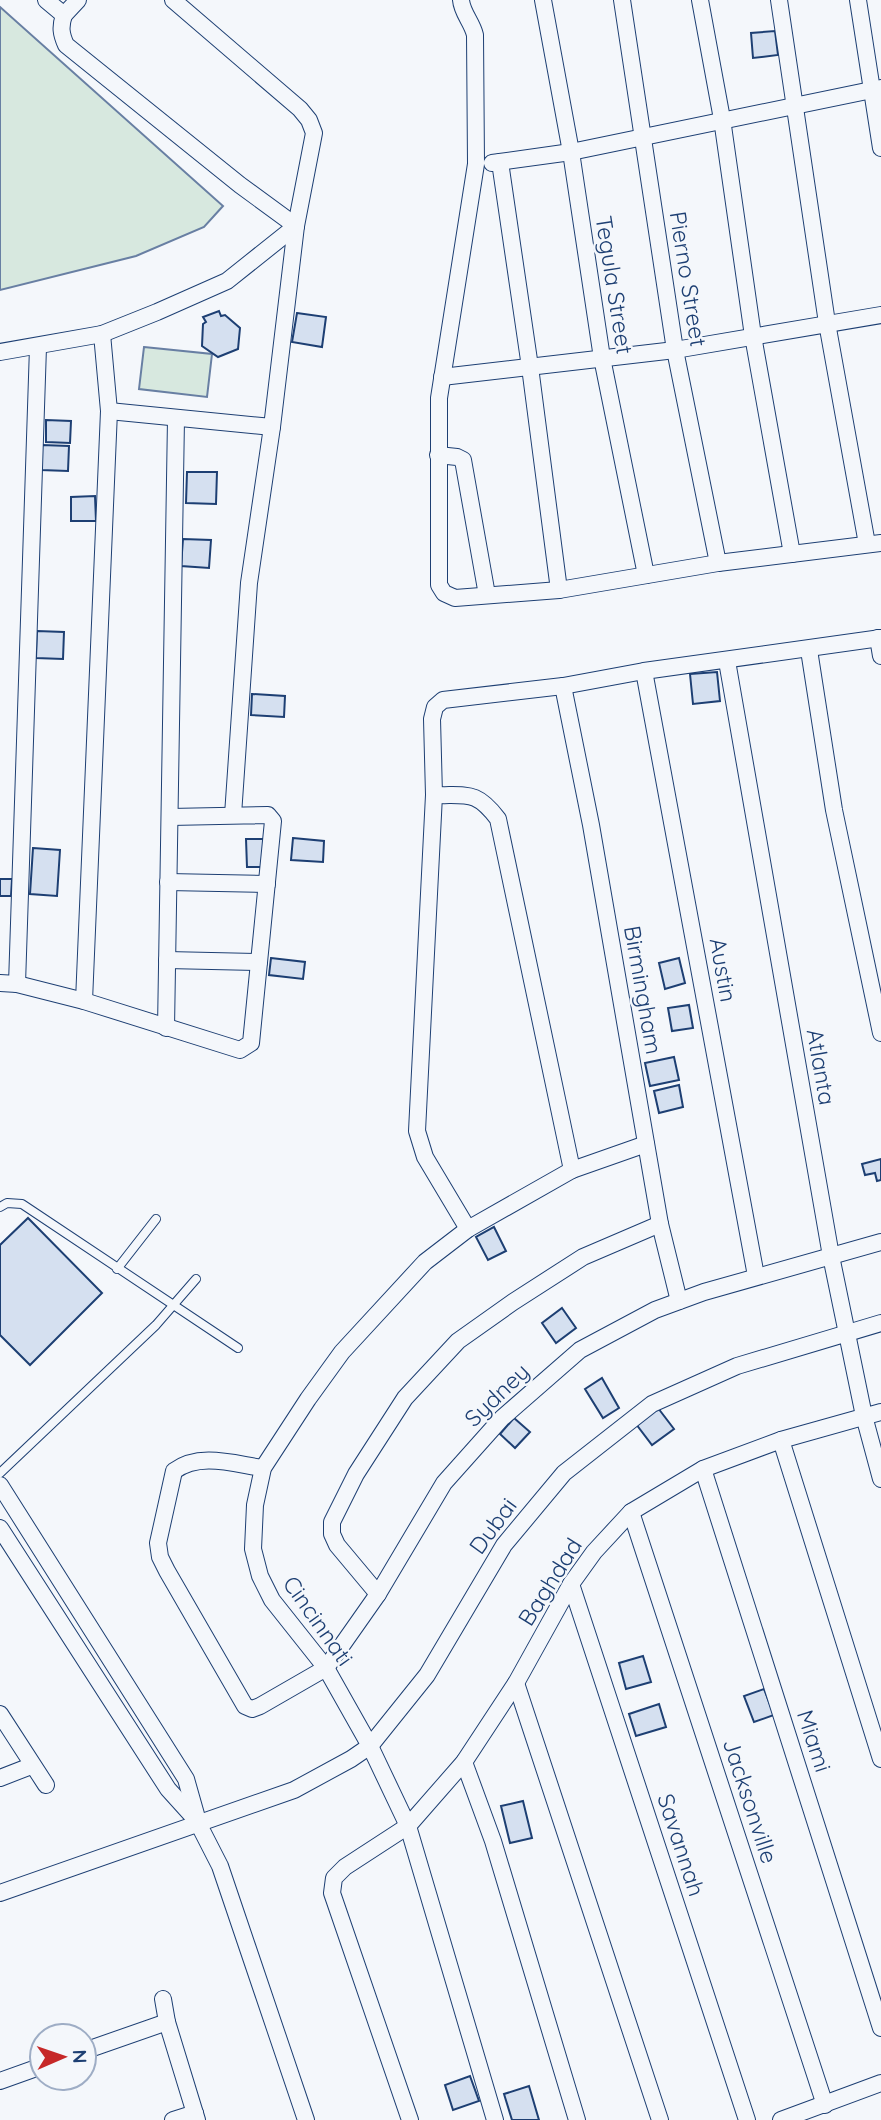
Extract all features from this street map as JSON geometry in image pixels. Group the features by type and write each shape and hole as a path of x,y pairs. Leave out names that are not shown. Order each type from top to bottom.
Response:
{"street":[{"path":"46,0 65,15"},
{"path":"78,0 60,25 66,45 240,185 296,226"},
{"path":"173,0 300,109 309,120 314,133 296,226 272,427 248,583 233,815"},
{"path":"461,0 461,8 475,35 476,164 439,398 438,455 439,585 444,593 455,598 559,590 718,563 874,543 827,323 779,0"},
{"name":"Tegula Street","path":"543,0 571,152 601,358 646,575"},
{"name":"Pierno Street","path":"622,0 676,350 718,563"},
{"path":"700,0 722,119 752,336 792,554"},
{"path":"858,0 877,88 881,148"},
{"path":"476,164 571,152 877,88"},
{"path":"500,162 559,590"},
{"path":"0,352 102,334 227,281 296,226"},
{"path":"442,377 676,350 881,315"},
{"path":"84,1000 110,411 102,334"},
{"path":"17,984 38,346"},
{"path":"110,411 272,427"},
{"path":"166,1028 176,419"},
{"path":"438,455 463,460 487,595"},
{"path":"468,1229 425,1157 417,1131 434,795 432,719 435,707 443,700 563,686 645,671 879,638 881,656"},
{"path":"808,650 834,810 881,1033"},
{"name":"Atlanta","path":"727,661 831,1256 864,1416 881,1479"},
{"name":"Austin","path":"645,671 756,1276"},
{"name":"Birmingham","path":"563,686 591,825 660,1224 679,1301"},
{"path":"434,795 476,796 488,805 498,819 572,1170"},
{"path":"0,983 17,984 84,1000 240,1050 246,1048 251,1042 273,821 268,815 170,817"},
{"path":"169,882 267,884"},
{"path":"167,960 259,962"},
{"name":"Cincinnati","path":"495,2120 408,1826 370,1746 327,1668 272,1600 260,1576 253,1549 255,1506 263,1468 308,1399 342,1352 376,1312 425,1262 468,1229 572,1170 646,1144"},
{"path":"378,1594 337,1545 332,1534 332,1522 356,1474 405,1398 458,1341 513,1302 583,1257 660,1224"},
{"name":"Sydney","path":"263,1468 199,1460 186,1462 174,1471 158,1543 160,1557 167,1571 245,1706 252,1709 327,1668 378,1594 444,1483 502,1418 580,1350 655,1310 679,1301 756,1276 881,1242"},
{"name":"Dubai","path":"0,1893 294,1790 351,1759 370,1746 427,1675 503,1545 564,1473 652,1404 737,1366 881,1323"},
{"name":"Baghdad","path":"410,2120 332,1893 334,1878 345,1867 408,1826 464,1762 516,1684 571,1584 594,1552 631,1512 703,1469 781,1440 881,1412"},
{"path":"781,1440 881,1759"},
{"name":"Miami","path":"703,1469 881,2028"},
{"path":"0,1485 186,1779 200,1825 220,1866 306,2120"},
{"name":"Jacksonville","path":"631,1512 825,2105"},
{"path":"0,1528 168,1789 200,1825"},
{"name":"Savannah","path":"571,1584 747,2120"},
{"path":"516,1684 528,1713 660,2120"},
{"path":"0,1714 46,1785"},
{"path":"464,1762 493,1841 578,2120"},
{"path":"0,1778 32,1766"},
{"path":"163,1999 167,2022 196,2117 173,2120"},
{"path":"98,2046 167,2022"},
{"path":"0,2081 28,2071"},
{"path":"781,2120 881,2083"}],"lane":[{"path":"0,1207 7,1203 22,1204 238,1348"},
{"path":"117,1269 156,1219"},
{"path":"0,1474 156,1325 196,1279"}],"shaded area":[{"path":"0,7 223,206 204,227 136,256 0,290"},
{"path":"144,347 212,354 207,397 139,389"}],"building":[{"path":"775,31 778,55 753,58 751,33"},
{"path":"219,311 221,316 225,315 240,328 238,349 218,357 202,346 203,324 206,322 203,317"},
{"path":"297,313 326,317 322,347 292,342"},
{"path":"46,420 71,421 70,443 46,442"},
{"path":"42,445 69,446 68,471 41,470"},
{"path":"187,472 217,472 216,504 186,503"},
{"path":"95,496 96,521 71,521 71,497"},
{"path":"183,539 211,540 209,568 181,566"},
{"path":"37,631 64,632 63,659 36,658"},
{"path":"717,672 720,701 693,704 690,674"},
{"path":"252,694 285,696 284,717 251,715"},
{"path":"293,838 324,841 323,862 291,860"},
{"path":"246,839 265,839 265,867 247,867"},
{"path":"33,848 60,850 57,896 30,894"},
{"path":"0,879 12,879 11,896 0,896"},
{"path":"271,958 305,962 303,979 269,975"},
{"path":"679,958 685,983 665,989 659,963"},
{"path":"689,1005 693,1028 672,1031 668,1008"},
{"path":"674,1057 679,1080 650,1086 645,1063"},
{"path":"679,1085 683,1107 659,1113 654,1091"},
{"path":"881,1159 881,1180 877,1181 875,1173 865,1175 862,1164"},
{"path":"28,1218 102,1293 30,1365 0,1335 0,1245"},
{"path":"494,1227 506,1251 488,1260 476,1237"},
{"path":"562,1308 576,1328 556,1343 542,1323"},
{"path":"602,1378 619,1408 603,1418 585,1389"},
{"path":"658,1408 674,1429 652,1445 636,1424"},
{"path":"514,1418 530,1432 515,1448 500,1434"},
{"path":"643,1656 651,1682 626,1689 619,1663"},
{"path":"764,1689 774,1715 754,1722 744,1696"},
{"path":"659,1704 666,1727 636,1736 629,1714"},
{"path":"523,1801 532,1838 510,1843 501,1806"},
{"path":"470,2076 479,2101 453,2110 445,2085"},
{"path":"529,2086 539,2120 512,2120 504,2094"}]}
